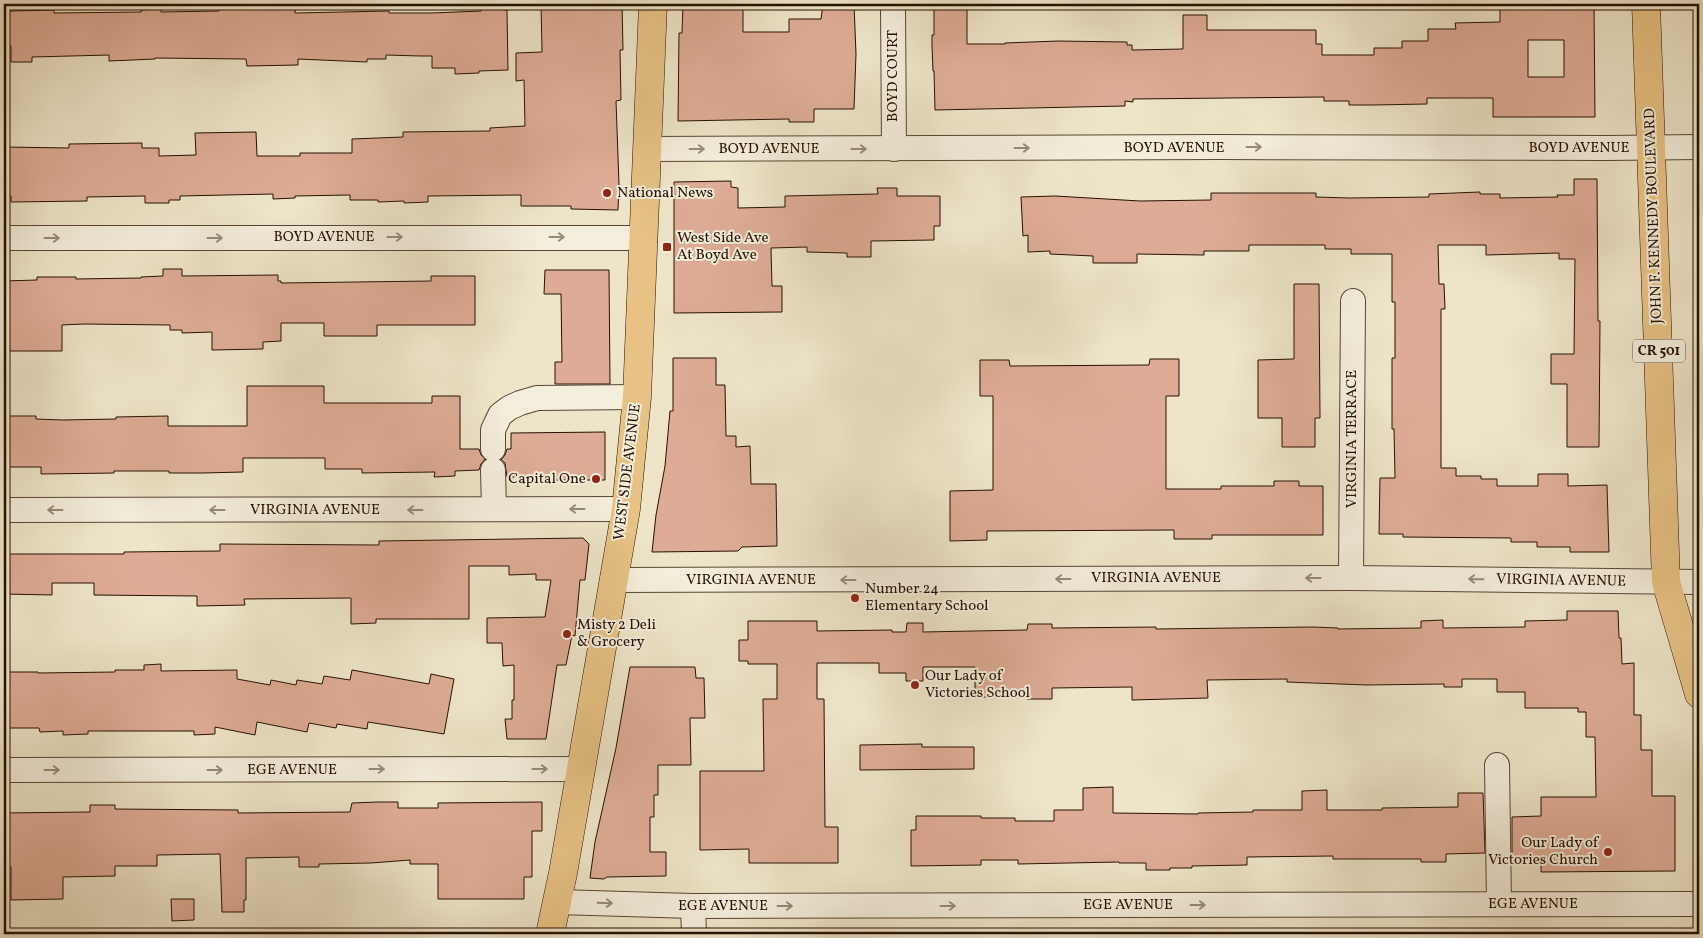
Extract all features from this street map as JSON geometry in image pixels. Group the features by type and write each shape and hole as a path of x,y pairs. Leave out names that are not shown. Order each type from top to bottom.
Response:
{"main road":[{"name":"WEST SIDE AVENUE","path":"550,934 626,509 637,397 654,4"},
{"name":"JOHN F. KENNEDY BOULEVARD","path":"1646,4 1666,582 1699,694"}],"street":[{"name":"BOYD COURT","path":"893,4 894,149"},
{"name":"BOYD AVENUE","path":"648,149 1699,147"},
{"name":"BOYD AVENUE","path":"4,238 645,238"},
{"name":"VIRGINIA TERRACE","path":"1351,578 1352,301"},
{"path":"494,509 493,430 500,415 509,408 537,398 637,397"},
{"name":"VIRGINIA AVENUE","path":"4,510 626,509"},
{"name":"VIRGINIA AVENUE","path":"613,580 1351,578 1699,582"},
{"path":"1497,765 1499,904"},
{"name":"EGE AVENUE","path":"4,770 581,769"},
{"name":"EGE AVENUE","path":"557,902 693,906 1699,904"},
{"path":"693,906 694,934"}],"building":[{"path":"219,4 245,4 245,9 295,9 295,13 389,11 389,13 432,13 481,11 481,7 504,7 504,10 507,10 508,70 455,74 455,68 432,68 432,56 386,55 386,59 367,59 367,62 298,59 298,65 247,66 246,59 155,58 109,61 109,55 32,57 32,62 11,62 11,46 4,46 4,12 54,10 54,13 141,12 141,10 161,9 161,12 219,11"},
{"path":"541,4 622,4 623,50 620,50 621,100 616,101 618,210 571,209 571,206 521,206 521,195 428,196 428,202 404,203 404,201 350,200 350,195 295,196 295,198 273,199 273,194 180,196 180,200 169,200 169,203 145,203 145,196 87,197 87,201 11,202 11,196 4,196 4,147 69,148 69,144 142,143 142,148 159,148 159,156 196,155 195,133 256,132 257,156 300,156 300,153 352,153 352,139 403,137 403,132 490,131 490,128 525,126 524,80 516,81 516,53 542,52"},
{"path":"683,4 739,4 739,7 743,7 743,32 789,32 789,19 821,19 823,4 854,4 856,54 854,109 814,109 814,122 789,122 789,119 678,121 679,33 682,33"},
{"path":"934,4 965,4 965,8 967,8 967,44 1058,41 1127,42 1127,45 1132,45 1132,50 1183,49 1183,15 1207,15 1207,30 1316,30 1316,44 1322,44 1322,55 1374,55 1374,48 1402,48 1402,41 1428,41 1428,29 1456,29 1455,23 1500,22 1500,4 1594,4 1595,117 1493,117 1493,98 1427,98 1427,104 1373,105 1349,105 1349,101 1324,101 1324,97 1133,99 1133,102 1125,101 1125,106 935,110 932,46 932,35 934,35","holes":["1528,40 1564,40 1564,77 1528,77"]},
{"path":"1574,179 1597,179 1598,321 1600,321 1599,447 1567,447 1567,384 1551,384 1551,354 1574,354 1575,259 1559,259 1559,253 1486,255 1486,245 1438,245 1439,284 1444,284 1445,309 1441,309 1441,468 1456,468 1456,476 1481,476 1481,479 1497,479 1497,486 1538,486 1538,474 1568,474 1568,486 1607,485 1609,552 1570,552 1570,547 1537,547 1537,542 1511,542 1511,538 1403,537 1403,534 1379,534 1380,478 1395,478 1394,429 1392,429 1392,358 1395,358 1395,302 1392,302 1392,254 1351,254 1351,249 1325,249 1325,245 1249,245 1249,251 1204,251 1204,255 1137,254 1137,263 1093,263 1093,256 1050,254 1050,251 1028,252 1028,235 1023,236 1021,197 1055,196 1140,201 1211,200 1211,193 1316,193 1316,197 1349,198 1429,197 1429,194 1480,192 1480,194 1500,194 1500,198 1558,197 1557,195 1574,195"},
{"path":"731,181 731,187 738,188 738,208 785,207 785,196 878,194 877,188 897,188 897,196 940,196 940,226 934,226 934,240 871,241 871,257 847,257 847,253 807,252 807,247 771,248 772,286 782,286 782,312 674,313 674,182"},
{"path":"163,269 182,269 182,276 278,275 278,281 281,281 281,283 431,281 431,276 475,276 475,325 377,325 377,336 324,336 324,323 281,323 281,341 263,342 263,349 212,350 212,332 182,333 182,330 170,330 170,325 62,325 62,351 4,351 4,281 37,280 37,277 76,277 76,279 141,278 163,276"},
{"path":"545,270 609,270 610,384 555,384 555,362 562,362 561,294 544,294"},
{"path":"1294,284 1319,284 1320,418 1315,418 1315,447 1282,447 1282,418 1258,418 1258,360 1294,359"},
{"path":"673,358 716,358 716,385 725,385 726,436 736,436 736,447 750,446 751,484 776,484 777,546 742,547 738,551 652,552 656,515 665,466 670,411 673,411"},
{"path":"1150,359 1179,359 1179,396 1166,396 1166,489 1221,489 1221,486 1274,486 1274,481 1299,481 1299,486 1323,486 1323,535 1212,535 1212,539 1174,539 1174,530 987,531 987,540 950,541 950,491 993,490 993,396 980,396 980,360 1009,360 1010,366 1149,365"},
{"path":"247,386 324,386 324,403 432,403 432,396 460,396 460,449 479,449 485,459 479,470 455,471 455,476 434,477 435,472 362,473 362,469 325,469 325,458 243,458 243,472 169,473 169,471 114,471 114,473 41,474 41,467 5,467 5,416 36,416 36,419 63,420 168,416 168,426 247,426"},
{"path":"605,432 605,480 531,480 531,477 507,477 505,463 501,460 507,449 511,449 511,433"},
{"path":"583,538 589,544 585,580 580,580 575,636 572,635 566,665 557,665 546,739 507,739 505,719 512,719 514,665 503,666 502,643 487,643 487,618 545,617 551,580 536,580 536,574 509,575 509,566 469,566 469,619 376,619 376,623 351,624 351,598 244,599 245,605 197,606 197,596 94,595 94,583 52,583 52,595 4,594 4,554 124,554 124,552 220,551 220,544 379,545 379,541"},
{"path":"1567,611 1618,611 1622,664 1634,663 1634,715 1641,715 1641,750 1652,750 1652,796 1675,796 1675,871 1541,872 1541,860 1512,860 1512,817 1541,816 1541,797 1596,797 1595,737 1586,737 1586,712 1578,712 1578,708 1525,708 1525,692 1497,692 1497,679 1462,679 1462,687 1444,687 1444,684 1367,685 1287,682 1287,679 1207,680 1208,698 1132,700 1132,687 1052,688 1052,699 1027,699 1027,697 975,697 975,667 923,667 923,681 906,681 906,673 879,673 879,663 817,663 817,699 824,699 825,827 838,827 838,863 749,863 749,849 700,850 700,771 764,771 763,699 777,699 777,664 748,664 748,661 739,661 739,640 748,640 748,621 817,621 817,631 892,630 892,632 906,632 907,623 923,623 923,632 1027,630 1028,624 1052,624 1052,628 1421,628 1421,621 1443,620 1443,628 1525,627 1525,621 1567,620"},
{"path":"161,664 161,671 237,670 237,679 270,685 271,680 296,685 297,680 322,684 324,676 350,680 352,670 429,684 431,674 454,679 444,734 368,722 367,729 337,724 336,728 309,723 307,732 257,722 255,735 215,727 215,734 194,735 194,731 88,731 88,734 63,735 63,731 40,732 39,728 4,728 4,672 115,672 115,670 144,670 144,665"},
{"path":"630,667 695,667 696,678 704,678 705,718 690,718 691,765 658,765 658,795 654,795 654,817 650,817 650,852 666,852 666,876 590,878 595,842 616,748"},
{"path":"922,744 922,747 974,747 974,769 860,770 860,745"},
{"path":"1113,787 1113,813 1198,814 1253,812 1253,810 1302,810 1302,791 1327,790 1327,810 1458,807 1458,793 1483,793 1485,853 1446,854 1446,862 1421,862 1421,859 1333,859 1333,856 1247,857 1247,865 1192,866 1192,868 1170,868 1170,870 1146,870 1146,863 1018,864 1018,860 981,860 981,865 911,866 911,830 916,830 916,816 981,816 981,818 1015,818 1015,821 1054,821 1054,810 1083,810 1083,788"},
{"path":"398,802 398,808 438,808 438,803 542,802 542,831 532,831 532,877 524,877 524,899 438,899 438,864 410,864 410,860 319,864 319,867 299,867 299,857 246,858 246,900 244,900 244,912 222,912 220,854 157,855 157,866 115,866 115,876 63,877 63,899 11,900 11,867 4,867 4,813 90,812 90,805 115,805 115,809 238,810 238,813 350,812 352,803"},
{"path":"171,899 194,899 194,920 172,921"}],"place":[{"name":"National News","path":"607,193"},
{"name":"West Side Ave At Boyd Ave","path":"667,247"},
{"name":"Capital One","path":"596,479"},
{"name":"Number 24 Elementary School","path":"855,598"},
{"name":"Misty 2 Deli & Grocery","path":"567,634"},
{"name":"Our Lady of Victories School","path":"915,685"},
{"name":"Our Lady of Victories Church","path":"1608,852"}]}
